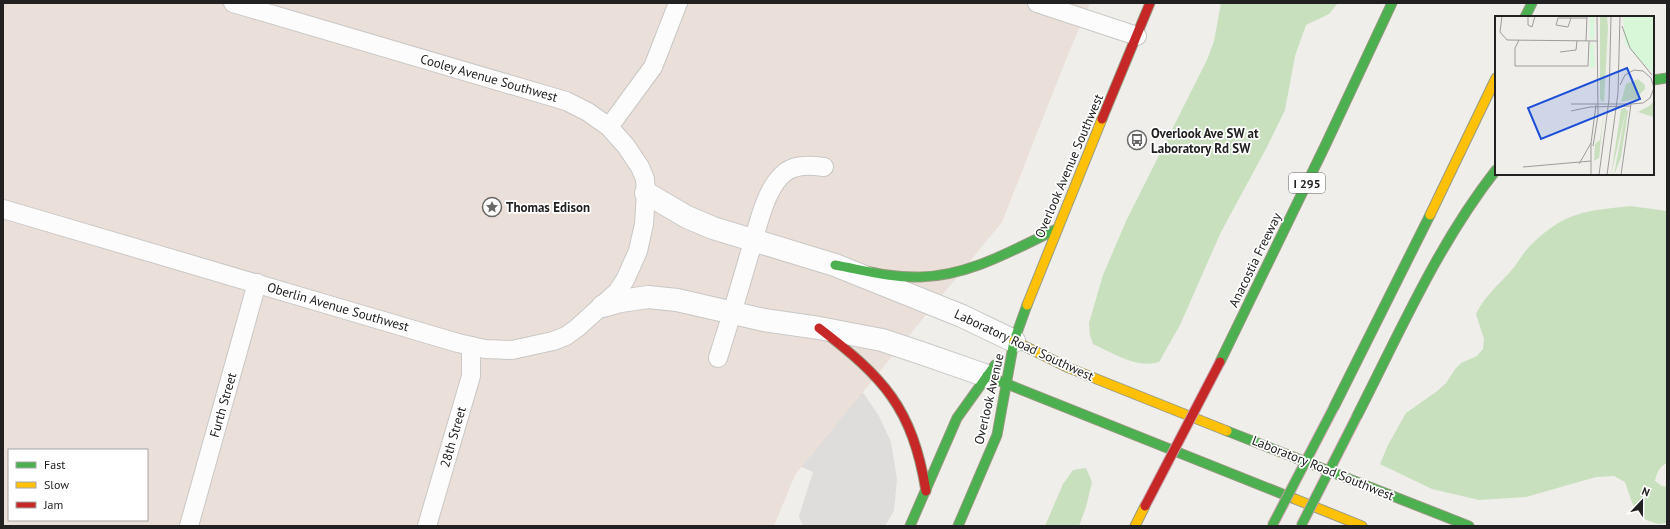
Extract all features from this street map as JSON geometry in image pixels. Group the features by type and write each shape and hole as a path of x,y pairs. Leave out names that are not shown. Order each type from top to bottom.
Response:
{"main road":[{"name":"Overlook Avenue Southwest","path":"1014,341 1057,229 1150,3"},
{"name":"Anacostia Freeway","path":"1135,526 1220,362 1325,146 1392,3"},
{"path":"1526,16 1532,3"},
{"path":"1654,80 1667,78"},
{"path":"1272,526 1334,407 1495,80"},
{"path":"1301,526 1439,254 1474,198 1495,171"},
{"path":"835,265 919,277 936,275 972,267 996,258 1057,229"},
{"path":"819,328 871,370 889,390 914,439 926,491"},
{"name":"Overlook Avenue","path":"910,526 957,418 1014,341"},
{"name":"Overlook Avenue","path":"958,526 997,435 1014,341"},
{"name":"Laboratory Road Southwest","path":"1014,341 1069,368 1469,526"},
{"path":"987,376 1362,526"}],"street":[{"name":"Laboratory Road Southwest","path":"646,193 699,223 835,265 962,316 1014,341"},
{"path":"603,306 634,298 662,298 764,320 819,328 895,344 987,376"}],"lane":[{"name":"Cooley Avenue Southwest","path":"233,3 566,101 588,112 609,127 626,146 640,167 645,179 646,193 644,224 638,251"},
{"path":"609,127 653,67 678,3"},
{"path":"1037,3 1137,36"},
{"path":"718,358 754,240 769,194 774,184 781,175 789,169 800,166 824,167"},
{"name":"Oberlin Avenue Southwest","path":"3,209 471,346 498,350 512,350 552,341 577,328 617,292 625,280 638,251"},
{"name":"Furth Street","path":"189,526 257,283"},
{"name":"28th Street","path":"427,526 471,376 471,346"}],"shaded area":[{"path":"3,3 1090,3 1067,57 1002,222 795,475 774,526 3,526"},
{"path":"850,381 864,394 879,416 891,442 897,479 894,511 885,526 803,526 799,516 813,472 795,464"}],"green space":[{"path":"1221,3 1338,3 1329,14 1306,25 1295,56 1285,110 1267,147 1221,232 1180,325 1159,362 1151,364 1134,362 1093,344 1090,335 1089,323 1103,275 1127,219 1207,60 1214,41"},
{"path":"1630,206 1667,211 1667,463 1659,470 1655,481 1662,486 1667,487 1667,523 1658,524 1644,519 1634,508 1625,482 1614,476 1596,477 1526,497 1479,500 1432,489 1380,464 1388,445 1406,413 1446,383 1461,363 1477,356 1483,349 1484,339 1476,314 1487,297 1510,272 1530,246 1556,224 1578,214 1601,209"},
{"path":"1086,468 1092,482 1086,507 1079,526 1045,526 1063,484 1073,470"}],"traffic: fast":[{"path":"1220,362 1325,146 1392,3"},
{"path":"1526,16 1532,3"},
{"path":"1654,80 1667,78"},
{"path":"1357,416 1438,258 1475,198 1495,171"},
{"path":"1334,407 1430,215"},
{"path":"835,265 898,276 938,276 973,267 1007,253 1057,229"},
{"path":"958,526 997,435 1014,341 1027,305"},
{"path":"910,526 957,418 995,365"},
{"path":"987,376 1295,499"},
{"path":"1272,526 1334,407"},
{"path":"1301,526 1357,416"},
{"path":"1227,431 1469,526"}],"traffic: slow":[{"path":"1430,215 1495,80"},
{"path":"1027,305 1102,119"},
{"path":"1014,341 1069,368 1227,431"},
{"path":"1295,499 1362,526"},
{"path":"1135,526 1145,506"}],"traffic: jam":[{"path":"1102,119 1150,3"},
{"path":"819,328 842,346 878,379 892,397 913,437 926,491"},
{"path":"1145,506 1220,362"}],"place":[{"name":"Overlook Ave SW at Laboratory Rd SW","path":"1137,140"},
{"name":"Thomas Edison","path":"492,207"}]}
